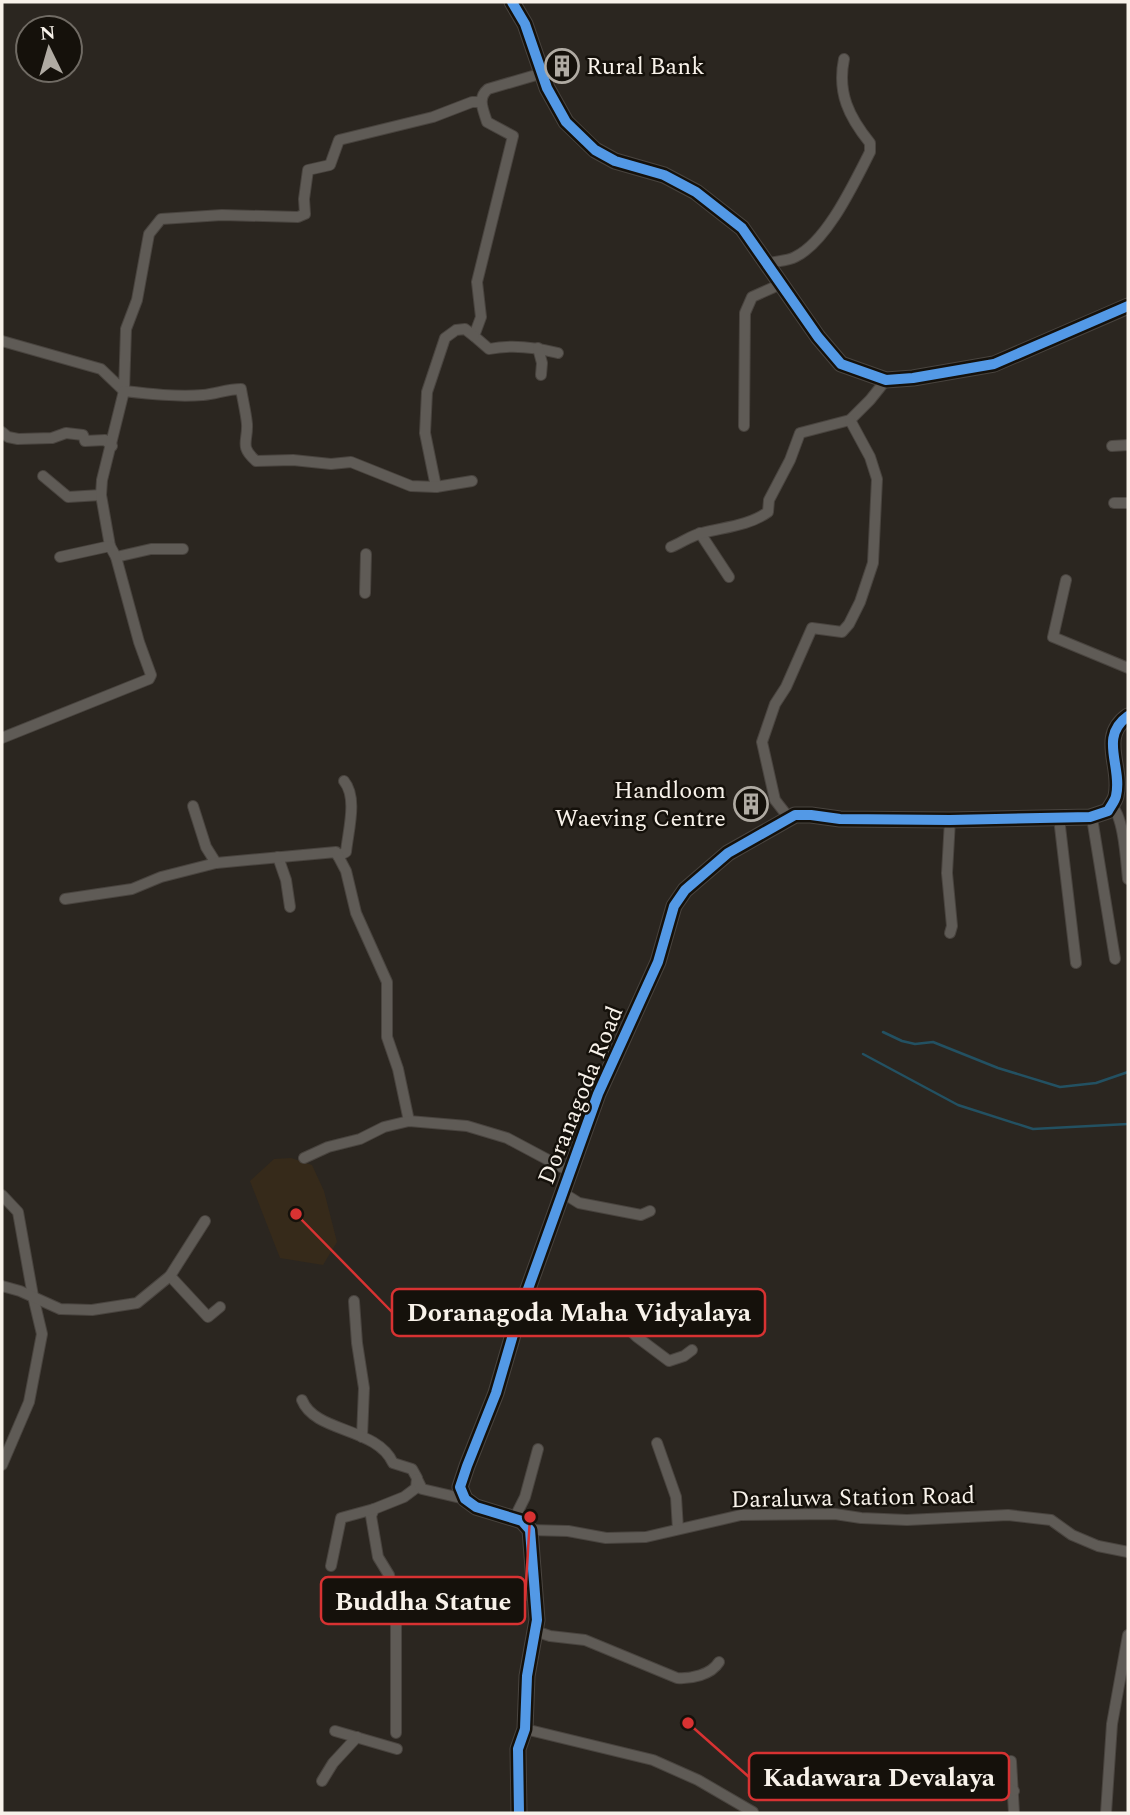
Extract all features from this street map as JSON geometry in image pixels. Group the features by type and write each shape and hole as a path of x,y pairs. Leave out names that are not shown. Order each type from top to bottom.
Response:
{"street":[{"path":"512,2 525,24 547,88 566,122 595,150 615,161 664,175 696,192 742,228 769,263 818,337 841,364 886,380 994,364 1128,306"},
{"path":"769,263 794,258 811,246 841,208 870,152 870,143 856,126 841,92 840,78 844,59"},
{"path":"474,336 481,317 477,282 513,136 487,121 481,102 482,93 543,73"},
{"path":"2,738 149,679 151,675 139,642 116,557 110,546 101,495 102,480 124,391 126,329 137,300 149,234 161,219 222,215 298,217 305,214 308,170 330,165 339,140 433,117 472,102 481,102"},
{"path":"744,426 745,313 752,297 781,284"},
{"path":"436,487 425,433 427,392 445,338 456,330 465,329 489,349 504,346 538,348 558,353"},
{"path":"2,341 101,369 124,391 173,396 207,395 226,389 241,389 247,427 244,439 247,453 256,461 293,460 331,464 351,462 411,485 436,487 472,481"},
{"path":"2,341 2,355"},
{"path":"538,348 542,363 541,375"},
{"path":"671,547 700,533 730,528 768,512 769,500 790,460 800,433 850,420 886,380"},
{"path":"789,818 775,800 762,742 775,705 786,687 812,628 842,632 860,602 873,563 877,479 870,457 850,420"},
{"path":"2,432 8,437 18,439 52,438 66,433 83,435 85,441 105,440 112,446"},
{"path":"1112,446 1128,445"},
{"path":"43,476 68,497 101,495"},
{"path":"1114,503 1128,503"},
{"path":"700,533 729,577"},
{"path":"60,557 110,546"},
{"path":"116,557 151,549 183,549"},
{"path":"365,593 366,554"},
{"path":"1066,580 1053,636 1128,668"},
{"path":"1128,716 1117,724 1112,741 1116,763 1116,796 1111,805 1116,809 1128,878"},
{"path":"338,856 345,852 351,815 349,788 344,781"},
{"name":"Doranagoda Road","path":"465,1499 460,1487 496,1393 519,1314 569,1171 598,1094 658,962 674,906 685,890 728,853 795,815 840,819 1059,818 1090,817 1108,811 1111,805"},
{"path":"193,806 206,847 216,863"},
{"path":"1090,817 1115,959"},
{"path":"1059,818 1076,963"},
{"path":"950,820 947,873 952,926 950,933"},
{"path":"65,899 132,889 161,877 216,863 336,852 346,871 356,913 387,982 387,1037 398,1069 409,1121"},
{"path":"278,857 286,880 290,907"},
{"path":"304,1158 328,1147 360,1139 384,1127 409,1121 467,1126 507,1138 569,1171"},
{"path":"562,1193 579,1203 641,1215 650,1211"},
{"path":"2,1195 18,1212 42,1334 29,1402 2,1465"},
{"path":"2,1286 33,1296 60,1309 92,1310 137,1303 170,1276 205,1221"},
{"path":"170,1276 208,1317 220,1307"},
{"path":"354,1301 364,1388 362,1437"},
{"path":"623,1323 669,1361 692,1350"},
{"path":"302,1400 305,1406 322,1419 372,1440 389,1455 393,1463 412,1469 422,1489 465,1499 476,1507 522,1521 530,1530 537,1620 527,1676 525,1729 518,1749 519,1813"},
{"path":"657,1443 676,1497 678,1529"},
{"path":"514,1519 525,1497 538,1449"},
{"path":"331,1566 341,1518 374,1509 410,1492 416,1488 417,1478"},
{"path":"374,1509 371,1516 378,1557 389,1575 396,1622 396,1734"},
{"name":"Daraluwa Station Road","path":"530,1530 568,1531 606,1538 646,1537 741,1515 835,1514 907,1520 1008,1515 1051,1520 1072,1535 1098,1546 1128,1552"},
{"path":"535,1631 550,1636 585,1640 677,1678 689,1679 715,1668 719,1662"},
{"path":"1107,1813 1112,1724 1128,1635"},
{"path":"525,1729 653,1760 698,1780 753,1812"},
{"path":"335,1731 397,1749"},
{"path":"322,1781 333,1763 357,1737"},
{"path":"1011,1761 1014,1813"},
{"path":"990,1777 1014,1791"}],"shaded area":[{"path":"291,1158 312,1165 324,1191 337,1242 323,1265 280,1258 250,1181 274,1159"}],"waterway":[{"path":"883,1032 915,1044 933,1042 998,1068 1060,1087 1096,1083 1128,1072"},
{"path":"863,1054 958,1105 1033,1129 1128,1124"}],"cycle path":[{"path":"512,2 525,24 547,88 566,122 595,150 615,161 664,175 696,192 742,228 818,337 841,364 886,380 994,364 1128,306"},
{"path":"519,1813 518,1749 525,1729 527,1676 537,1620 530,1530 522,1521 476,1507 465,1499 460,1487 496,1393 519,1314 598,1094 658,962 674,906 685,890 728,853 795,815 840,819 950,820 1090,817 1108,811 1115,798 1117,785 1113,753 1114,733 1128,716"}],"place":[{"name":"Rural Bank","path":"562,66"},
{"name":"Handloom Waeving Centre","path":"751,804"},
{"name":"Doranagoda Maha Vidyalaya","path":"296,1214"},
{"name":"Buddha Statue","path":"530,1517"},
{"name":"Kadawara Devalaya","path":"688,1723"}]}
